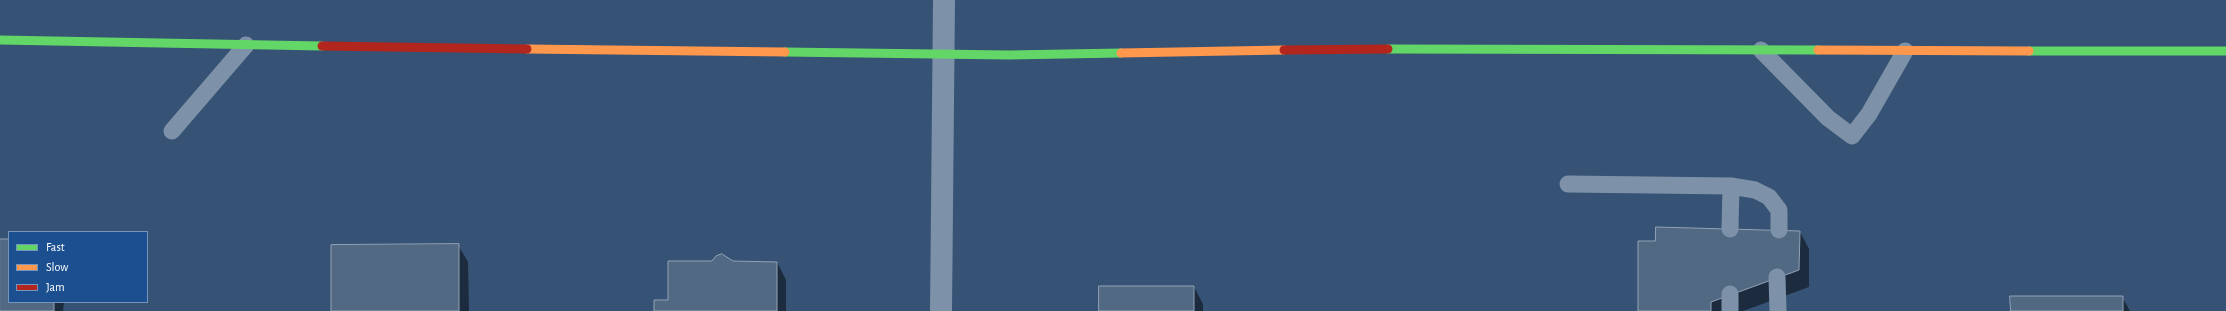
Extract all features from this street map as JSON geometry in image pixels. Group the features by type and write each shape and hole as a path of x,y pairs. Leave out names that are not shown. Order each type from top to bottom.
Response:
{"main road":[{"path":"0,40 246,45 1009,55 1348,49 2226,51"}],"street":[{"path":"941,311 944,0"}],"lane":[{"path":"172,131 246,45"},
{"path":"1762,50 1828,118 1852,136 1869,114 1905,51"},
{"path":"1568,184 1731,186 1755,190 1769,197 1779,210 1779,230"},
{"path":"1730,229 1731,186"},
{"path":"1777,277 1778,311"}],"building":[{"path":"1656,227 1800,231 1799,270 1711,302 1711,311 1638,311 1638,241 1655,241"},
{"path":"0,239 8,239 8,303 54,303 54,311 0,311"},
{"path":"459,244 459,311 331,311 331,245"},
{"path":"722,254 733,261 777,262 777,311 654,311 654,300 668,300 668,261 712,261 716,256"},
{"path":"1099,286 1194,286 1194,311 1099,311"},
{"path":"2010,296 2123,296 2123,311 2011,311"}],"traffic: fast":[{"path":"0,40 322,46"},
{"path":"1388,49 1818,50"},
{"path":"2029,51 2226,51"},
{"path":"785,52 1009,55 1121,53"}],"traffic: slow":[{"path":"527,49 785,52"},
{"path":"1121,53 1284,50"},
{"path":"1818,50 2029,51"}],"traffic: jam":[{"path":"322,46 527,49"},
{"path":"1284,50 1388,49"}]}
